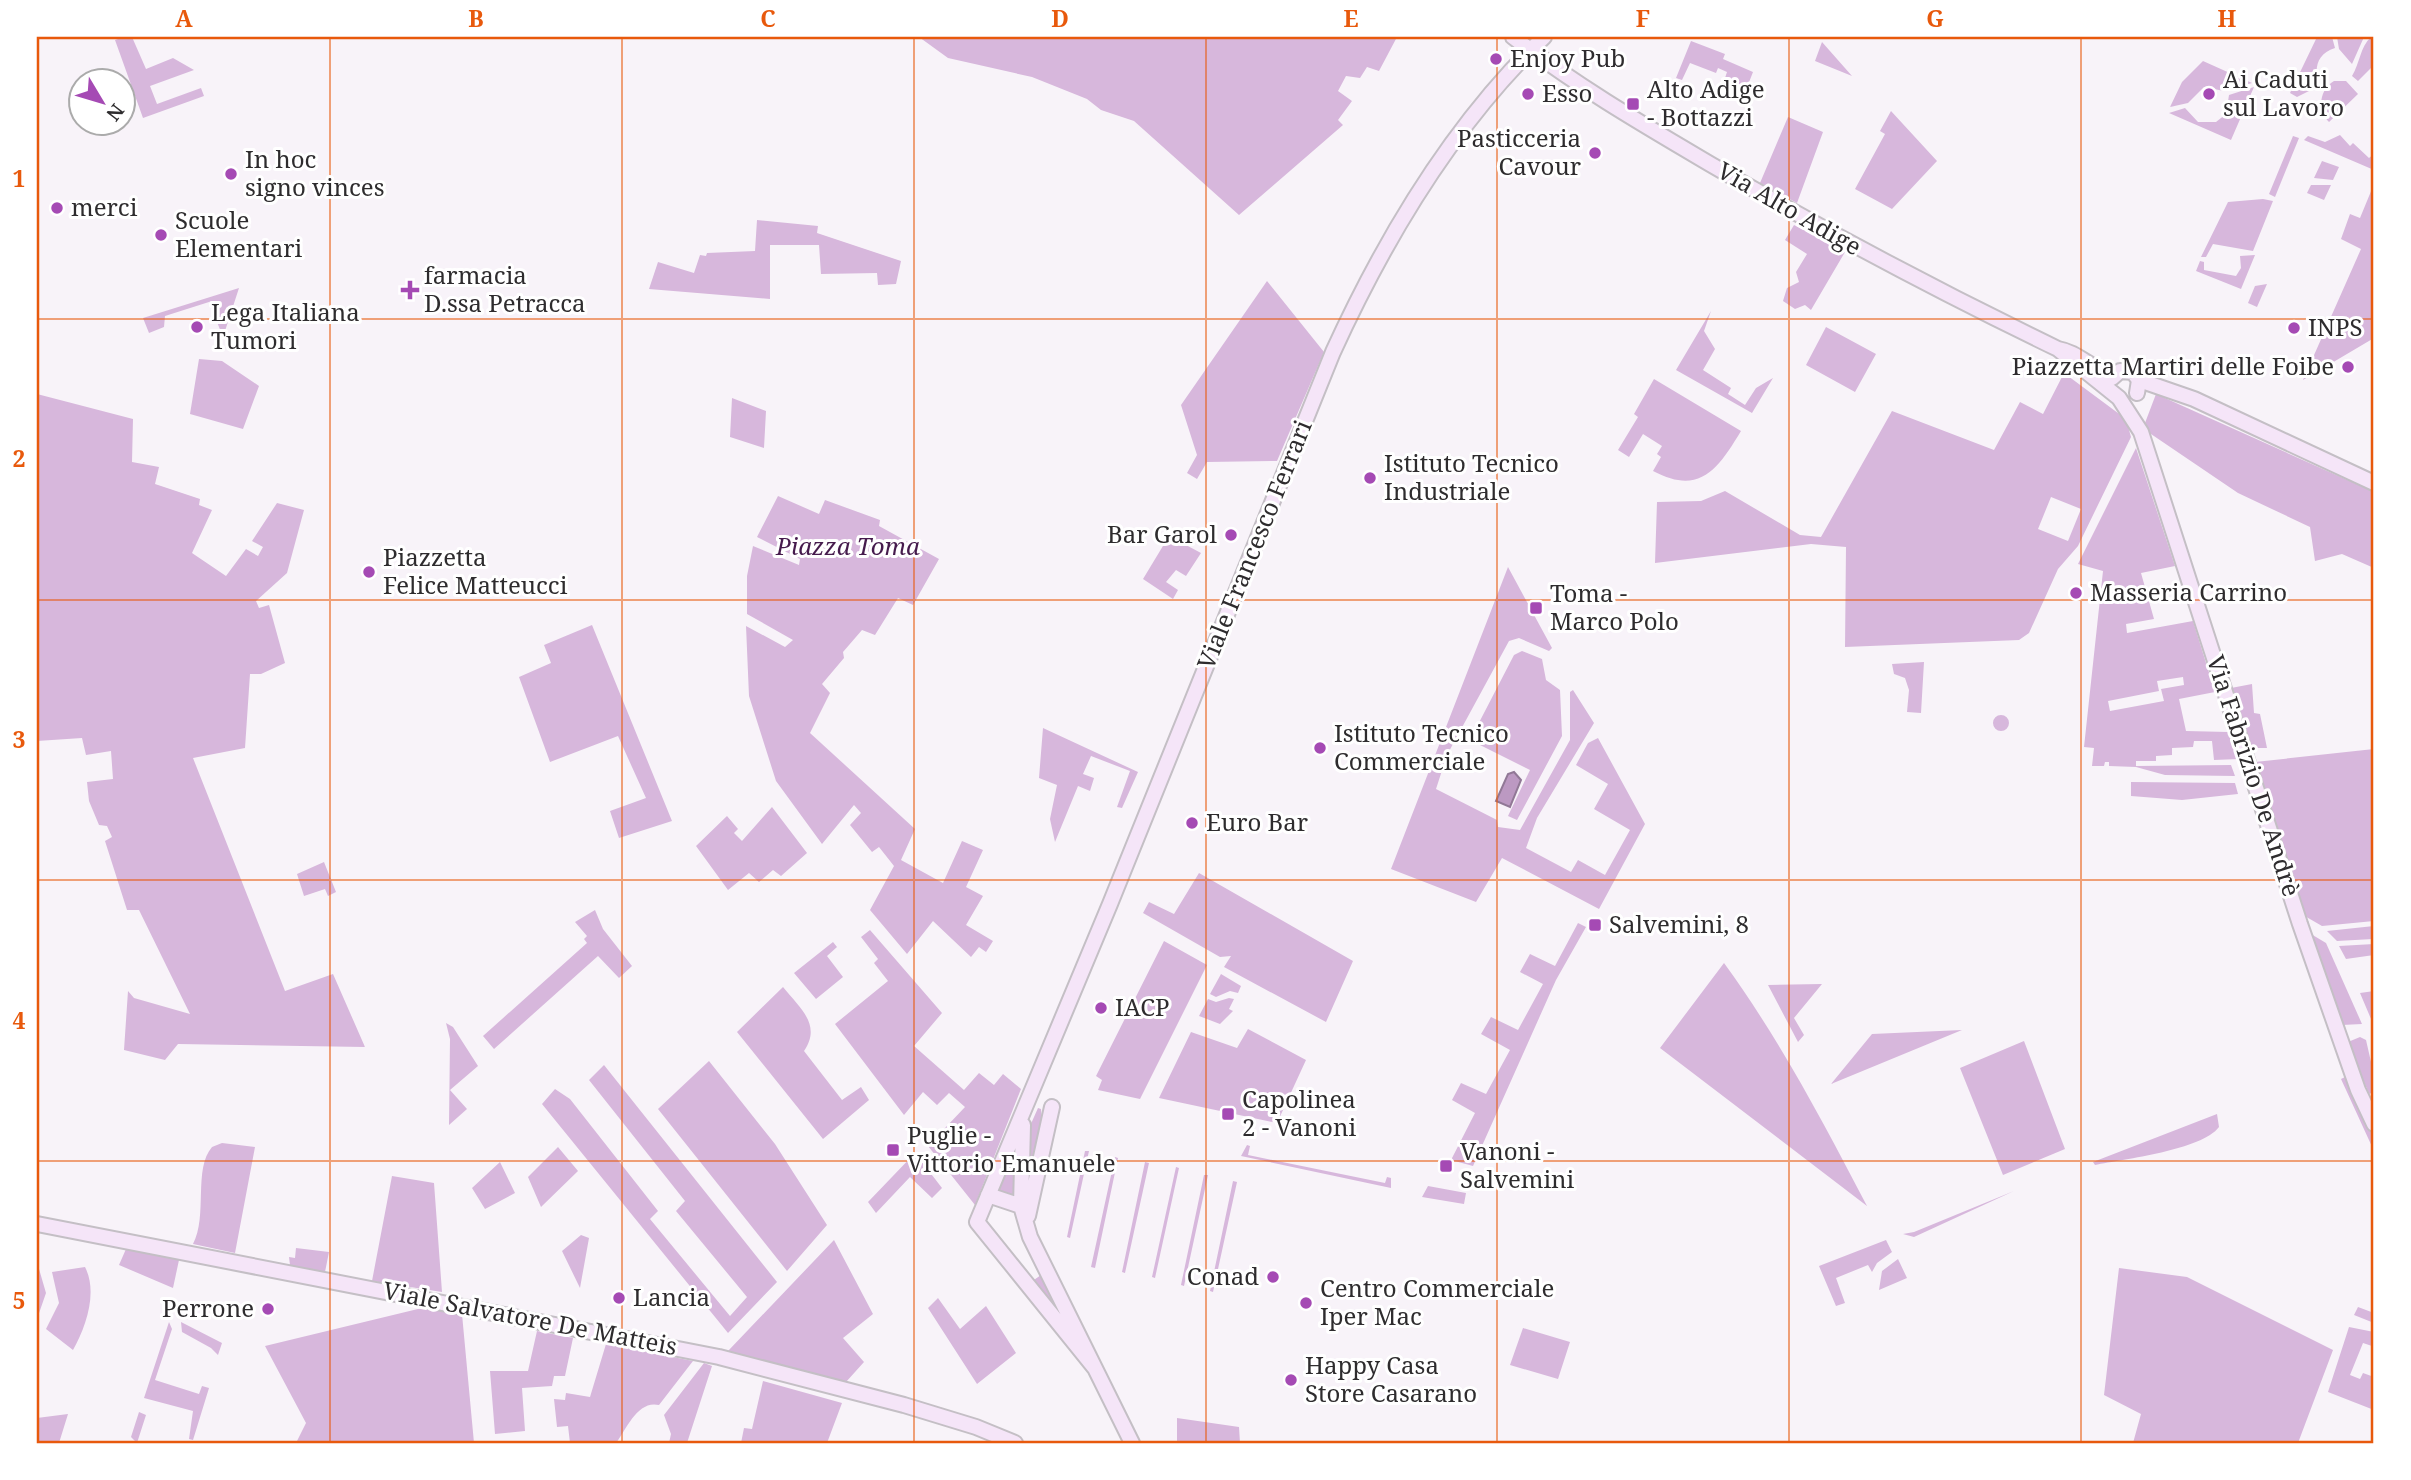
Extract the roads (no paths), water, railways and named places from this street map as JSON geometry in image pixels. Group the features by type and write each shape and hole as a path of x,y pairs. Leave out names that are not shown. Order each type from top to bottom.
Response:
{"street":[{"name":"Via Alto Adige","path":"1513,37 1599,98 1771,199 1867,253 2058,349 2128,392 2168,389 2374,483"},
{"name":"Viale Francesco Ferrari","path":"1023,1281 977,1222 1111,904 1333,352 1359,297 1439,163 1485,101 1544,37"},
{"name":"Via Alto Adige","path":"2058,349 2073,351 2105,373 2129,370 2128,392"},
{"path":"2117,373 2110,384 2128,392"},
{"name":"Via Fabrizio De Andrè","path":"2128,392 2300,924 2358,1090 2374,1124"},
{"name":"Viale Francesco Ferrari","path":"1031,1090 1020,1143 1021,1206 1044,1266 1094,1367"},
{"path":"1027,1221 1052,1107"},
{"path":"988,1195 1021,1206"},
{"name":"Viale Salvatore De Matteis","path":"37,1224 719,1357 928,1412 1015,1443"},
{"path":"1044,1266 1023,1281 1094,1367 1128,1439"}],"place":[{"name":"Enjoy Pub","path":"1496,59"},
{"name":"Esso","path":"1528,94"},
{"name":"Ai Caduti sul Lavoro","path":"2209,94"},
{"name":"Alto Adige - Bottazzi","path":"1633,104"},
{"name":"Pasticceria Cavour","path":"1595,153"},
{"name":"In hoc signo vinces","path":"231,174"},
{"name":"merci","path":"57,208"},
{"name":"Scuole Elementari","path":"161,235"},
{"name":"farmacia D.ssa Petracca","path":"410,290"},
{"name":"Lega Italiana Tumori","path":"197,327"},
{"name":"INPS","path":"2294,328"},
{"name":"Piazzetta Martiri delle Foibe","path":"2348,367"},
{"name":"Istituto Tecnico Industriale","path":"1370,478"},
{"name":"Bar Garol","path":"1231,535"},
{"name":"Piazzetta Felice Matteucci","path":"369,572"},
{"name":"Masseria Carrino","path":"2076,593"},
{"name":"Toma - Marco Polo","path":"1536,608"},
{"name":"Istituto Tecnico Commerciale","path":"1320,748"},
{"name":"Euro Bar","path":"1192,823"},
{"name":"Salvemini, 8","path":"1595,925"},
{"name":"IACP","path":"1101,1008"},
{"name":"Capolinea 2 - Vanoni","path":"1228,1114"},
{"name":"Puglie - Vittorio Emanuele","path":"893,1150"},
{"name":"Vanoni - Salvemini","path":"1446,1166"},
{"name":"Conad","path":"1273,1277"},
{"name":"Lancia","path":"619,1298"},
{"name":"Centro Commerciale Iper Mac","path":"1306,1303"},
{"name":"Perrone","path":"268,1309"},
{"name":"Happy Casa Store Casarano","path":"1291,1380"}],"park label":[{"name":"Piazza Toma","path":"848,547"}]}
